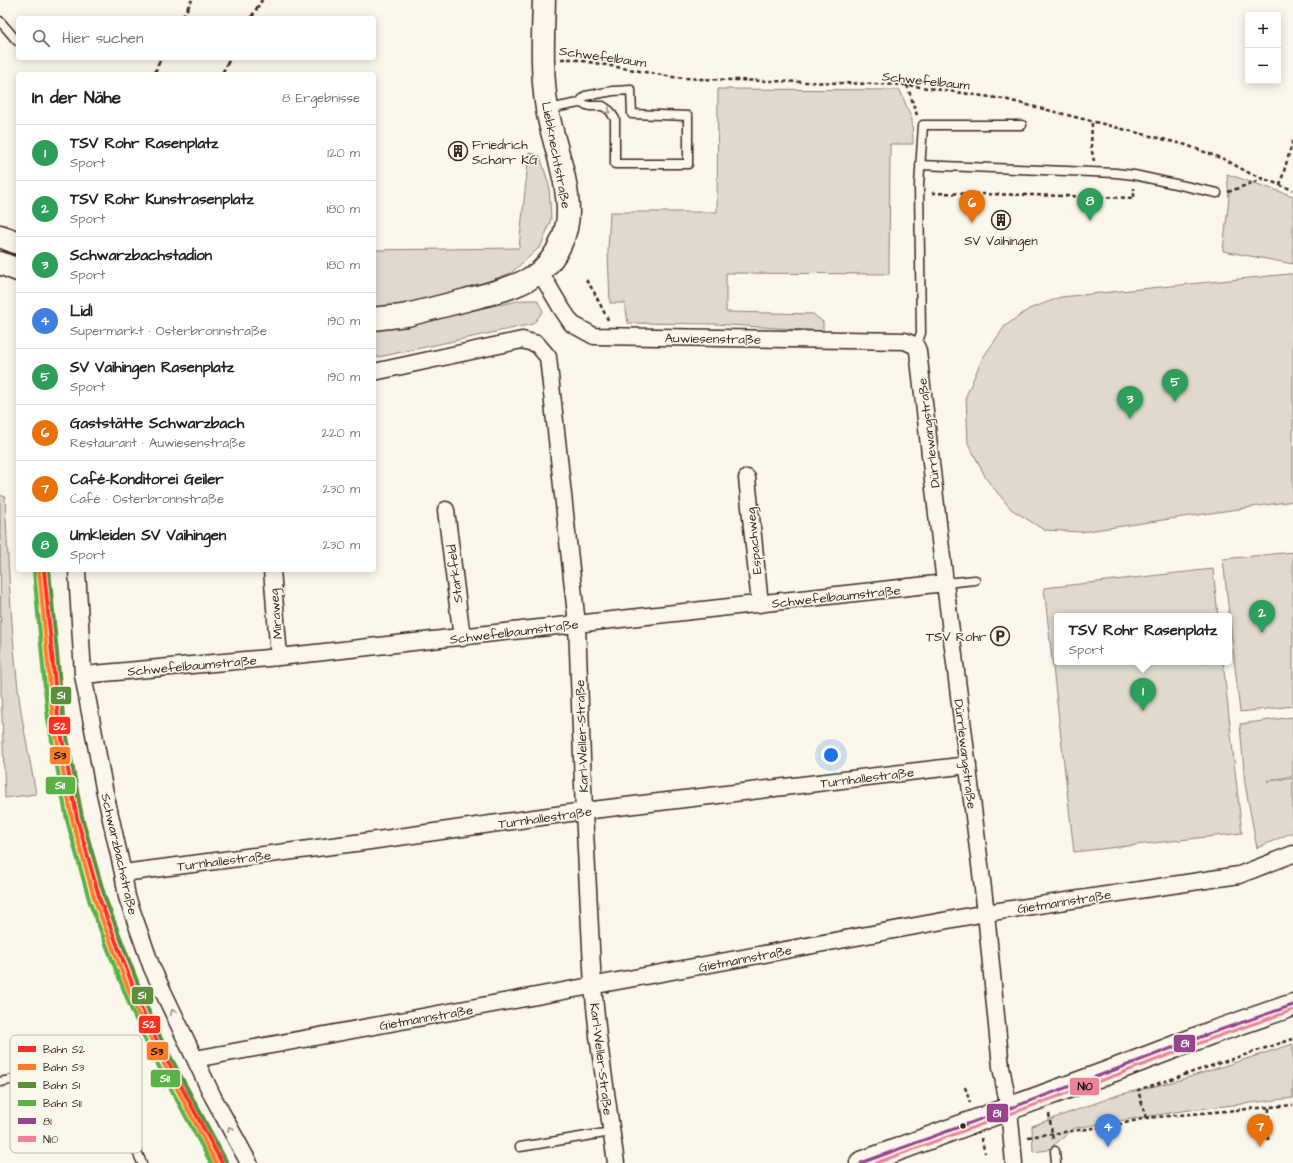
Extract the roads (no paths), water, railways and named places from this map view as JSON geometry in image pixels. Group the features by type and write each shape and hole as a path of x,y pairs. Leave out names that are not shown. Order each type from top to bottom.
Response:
{"street":[{"name":"Liebknechtstraße","path":"376,319 406,315 518,285 540,272 555,255 565,236 568,214 568,196 547,109 542,59 544,0"},
{"path":"0,236 16,242"},
{"name":"Auwiesenstraße","path":"540,272 548,288 572,324 594,336 905,341 916,346"},
{"name":"Karl-Weller-Straße","path":"376,372 522,340 537,344 548,358 577,624 584,811 593,987 598,1036 616,1163"},
{"name":"Dürrlewangstraße","path":"916,346 918,351 986,913 1001,1067 1009,1109 1014,1163"},
{"name":"Espachweg","path":"746,478 760,604"},
{"name":"Starkfeld","path":"446,510 462,638"},
{"name":"Schwarzbachstraße","path":"77,572 83,675 104,788 127,897 152,968 213,1097 249,1163"},
{"name":"Miraweg","path":"272,572 279,657"},
{"name":"Schwefelbaumstraße","path":"83,675 462,638 945,583"},
{"name":"Turnhallestraße","path":"123,873 363,842 584,811 968,765"},
{"name":"Gietmannstraße","path":"195,1059 593,987 986,913 1239,875 1293,854"},
{"path":"860,1163 1211,1033 1293,1005"}],"lane":[{"path":"0,21 16,40"},
{"path":"547,109 579,103 590,106 603,106 610,111 615,119 615,164 688,164 688,116 632,114 631,90 613,91 585,96 579,103"},
{"path":"916,346 921,333 919,193 923,125 1022,125"},
{"path":"920,165 997,169 1096,171 1134,176 1217,193"},
{"path":"945,583 975,580"},
{"path":"0,1082 10,1080"},
{"path":"520,1147 611,1132"},
{"path":"1055,1151 1056,1163"},
{"path":"138,1153 142,1163"}],"railway":[{"path":"183,16 192,0"},
{"path":"252,16 262,0"},
{"path":"155,72 160,60"},
{"path":"223,72 229,60"}],"rail line":[{"name":"S11","path":"34,572 48,719 67,820 90,903 132,1011 149,1048 211,1163"},
{"name":"S3","path":"39,572 53,718 72,819 95,901 136,1009 216,1163"},
{"name":"S2","path":"44,572 58,717 77,818 100,900 141,1007 158,1043 222,1163"},
{"name":"S1","path":"49,572 63,716 82,817 105,898 146,1005 162,1041 226,1161"}],"place":[{"name":"Friedrich Scharr KG","path":"458,151"},
{"name":"SV Vaihingen","path":"1001,220"},
{"name":"Umkleiden SV Vaihingen","path":"1090,221"},
{"name":"Gaststätte Schwarzbach","path":"972,223"},
{"name":"SV Vaihingen Rasenplatz","path":"1175,402"},
{"name":"Schwarzbachstadion","path":"1130,419"},
{"name":"TSV Rohr Kunstrasenplatz","path":"1262,633"},
{"name":"TSV Rohr","path":"1000,636"},
{"name":"TSV Rohr Rasenplatz","path":"1143,711"},
{"name":"Lidl","path":"1108,1147"},
{"name":"Café-Konditorei Geiler","path":"1260,1147"}]}
